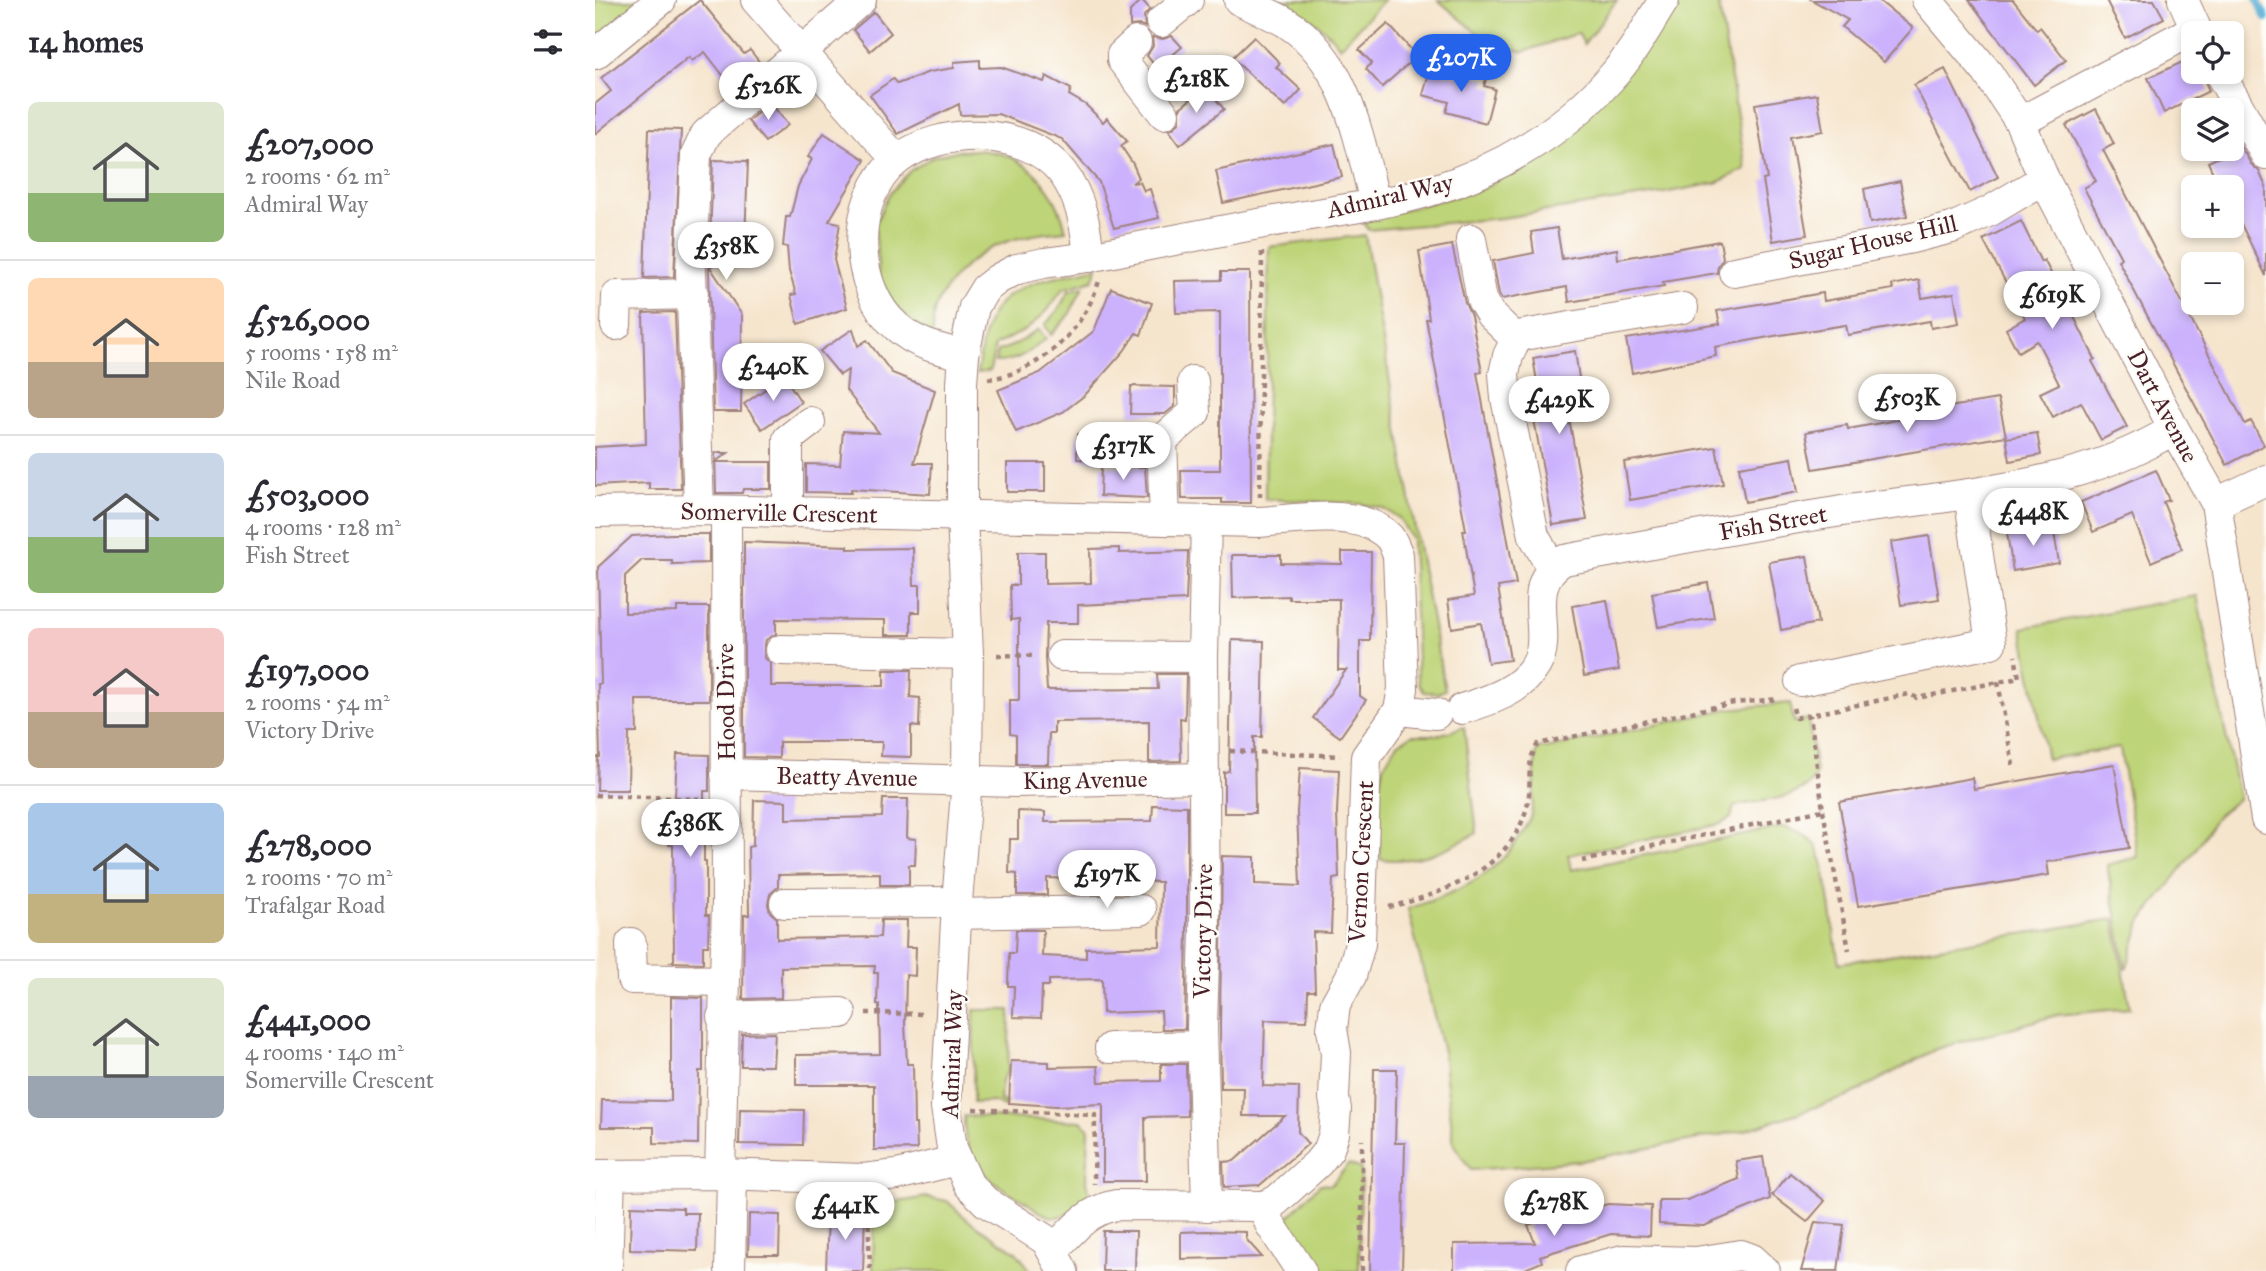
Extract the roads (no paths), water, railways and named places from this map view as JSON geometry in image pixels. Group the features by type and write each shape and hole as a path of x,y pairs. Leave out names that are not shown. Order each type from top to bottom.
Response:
{"street":[{"path":"595,54 661,0"},
{"path":"756,0 897,160"},
{"name":"Hood Drive","path":"730,1271 723,1017 727,902 726,787 712,512 691,270 696,155 706,134 861,0"},
{"path":"1161,22 1188,0"},
{"path":"1239,0 1287,23 1314,44 1329,63 1359,138 1375,203"},
{"name":"Admiral Way","path":"1058,1261 1046,1240 986,1202 969,1185 952,1148 946,1107 967,780 968,654 962,516 964,355 974,307 985,289 997,279 1017,269 1044,262 1095,265 1432,191 1477,173 1514,155 1582,106 1610,79 1636,46 1664,0"},
{"name":"Dart Avenue","path":"1927,0 1987,72 2020,121 2044,179 2174,429 2216,502 2266,819"},
{"path":"2183,0 2192,21"},
{"path":"2020,121 2181,39"},
{"path":"1136,42 1122,55 1122,60 1164,114"},
{"path":"2226,84 2266,155"},
{"path":"964,355 925,346 908,337 894,325 871,289 862,242 866,210 875,186 897,160 918,148 960,136 1009,139 1031,148 1047,158 1062,173 1080,206 1095,265"},
{"name":"Sugar House Hill","path":"1734,272 1952,228 1990,211 2044,179"},
{"path":"1471,239 1482,300 1491,315 1516,339"},
{"path":"616,325 617,296 693,294"},
{"path":"1399,710 1449,711 1508,691 1537,664 1540,652 1542,585 1552,567 1534,536 1506,398 1504,374 1507,356 1516,339 1523,335 1683,308"},
{"path":"1121,440 1162,440 1195,412 1193,381"},
{"path":"788,513 788,439 810,422"},
{"name":"Fish Street","path":"1552,567 1564,560 1836,512 1969,494 2065,474 2109,463 2152,443 2174,429"},
{"path":"1162,440 1165,520"},
{"path":"2216,502 2266,480"},
{"path":"1800,681 1991,643 1969,494"},
{"name":"Somerville Crescent","path":"595,512 962,516"},
{"name":"Vernon Crescent","path":"962,516 1259,522 1345,518 1363,521 1389,537 1398,555 1403,689 1399,710 1366,757 1360,944 1351,976 1335,1005 1332,1029 1336,1053 1333,1134 1329,1149 1318,1163 1276,1201 1263,1206"},
{"name":"Victory Drive","path":"1206,520 1203,657 1205,931 1202,1046 1207,1206"},
{"path":"781,650 968,654"},
{"path":"1062,656 1203,657"},
{"name":"King Avenue","path":"967,780 1014,782 1204,764"},
{"name":"Beatty Avenue","path":"726,787 967,780"},
{"path":"785,903 1141,909"},
{"path":"631,943 632,979 723,981"},
{"path":"723,1017 841,1013"},
{"path":"1111,1048 1202,1046"},
{"path":"607,1271 602,1175 868,1179 897,1175 957,1160"},
{"path":"1058,1261 1075,1227 1103,1207 1263,1206 1270,1224 1301,1271"},
{"path":"1581,1271 1623,1260 1696,1262 1741,1255 1752,1259 1765,1271"}],"waterway":[{"path":"2257,0 2266,18"}]}
